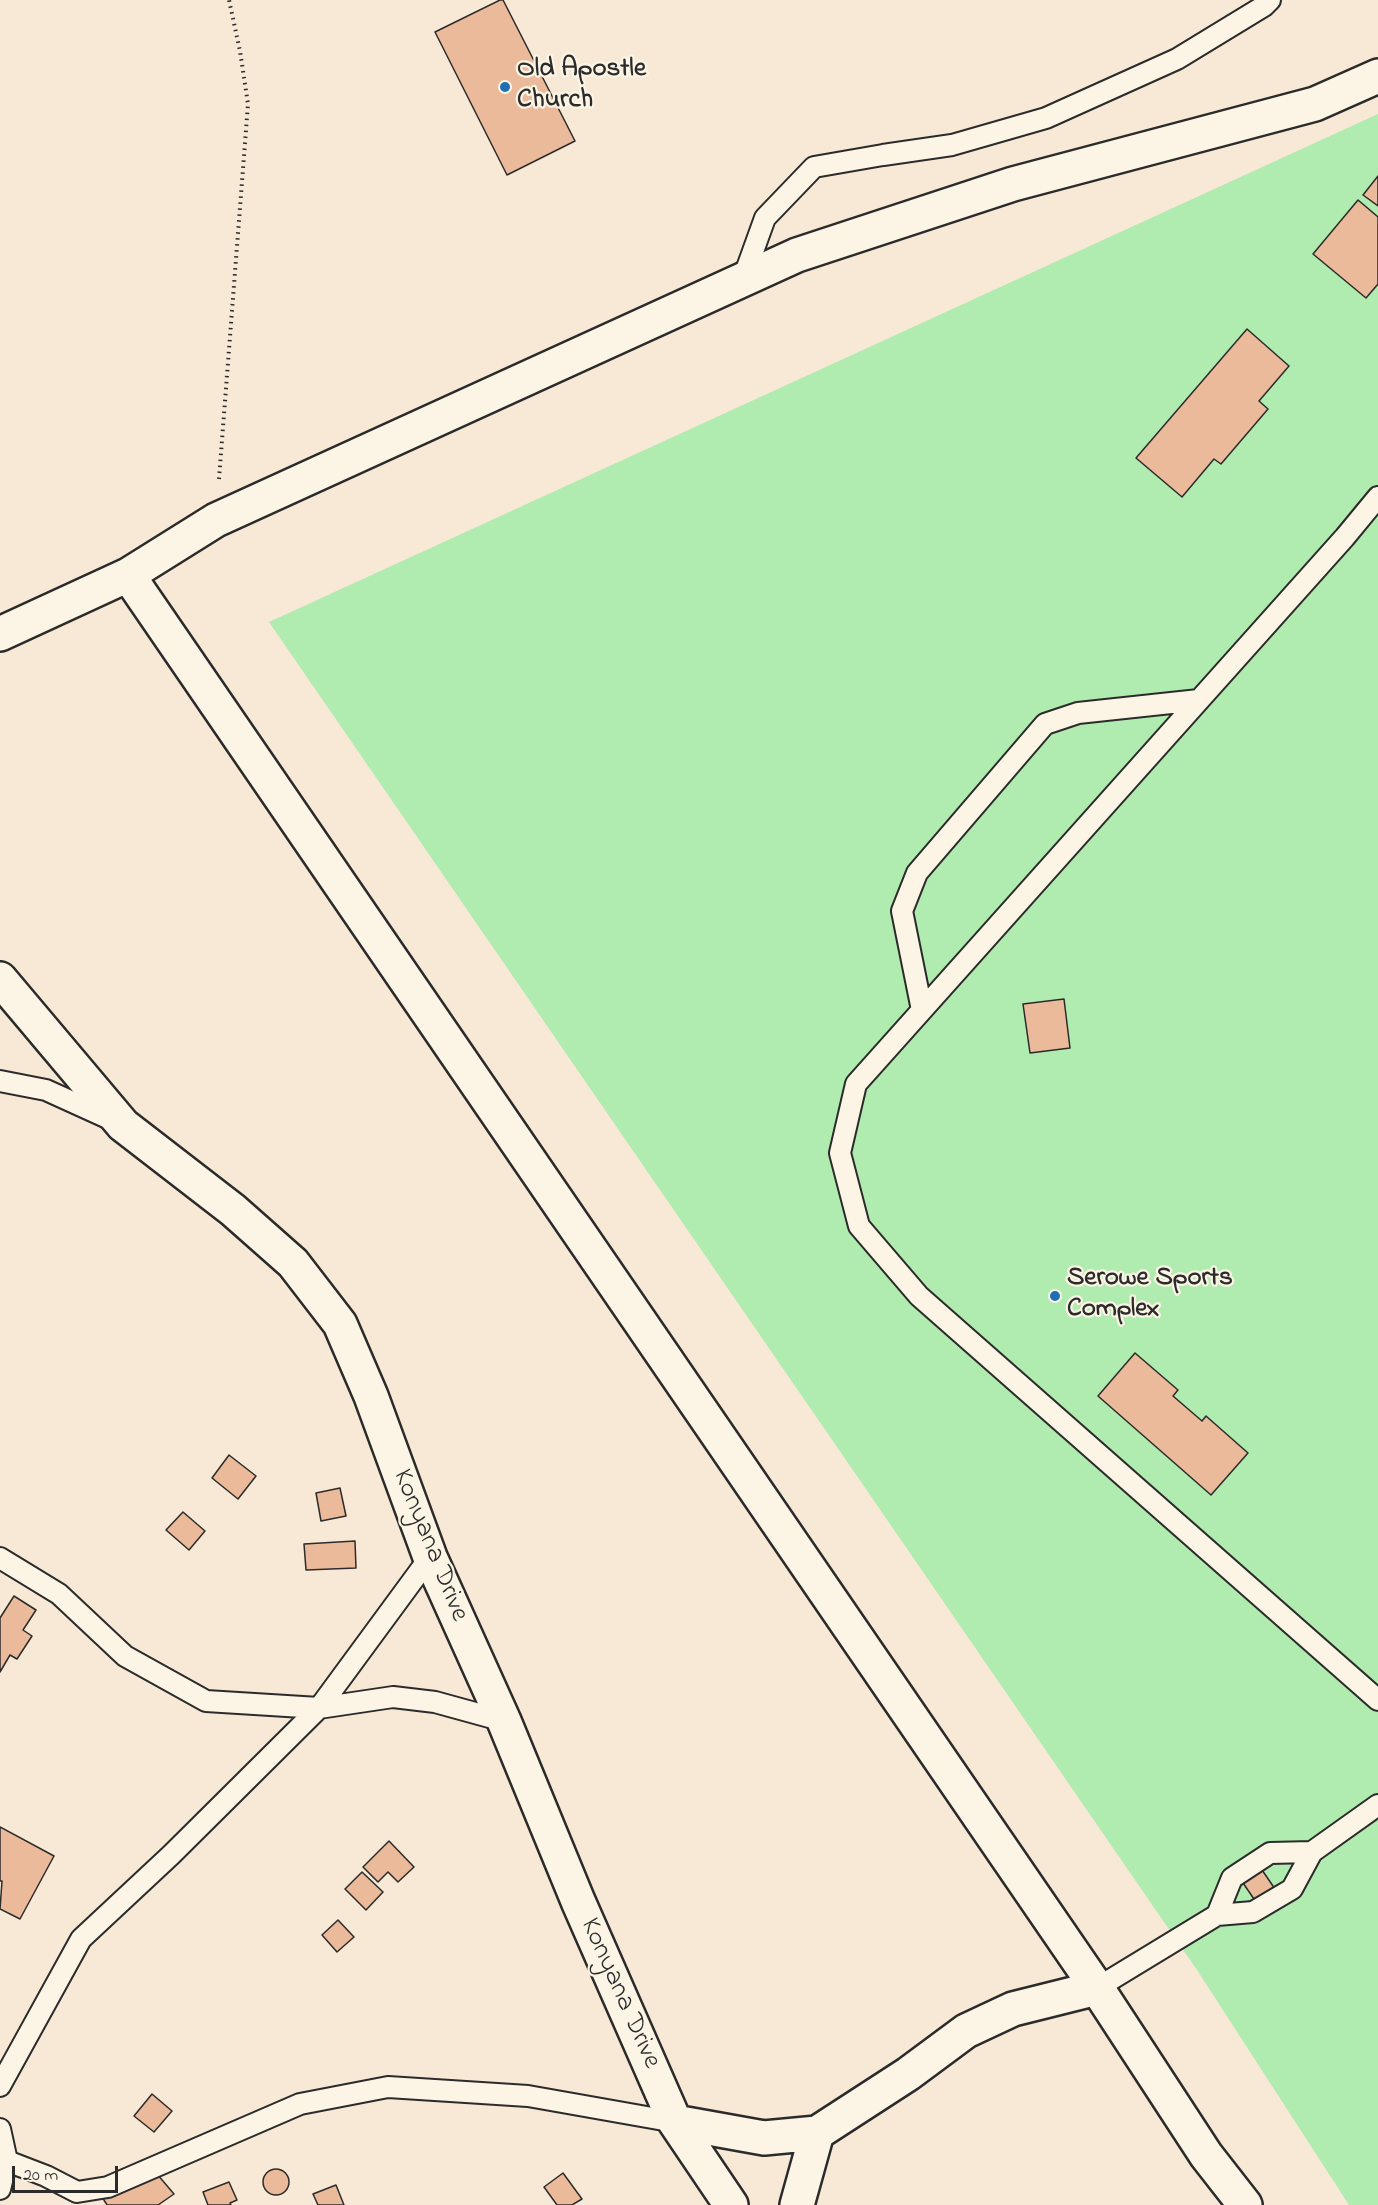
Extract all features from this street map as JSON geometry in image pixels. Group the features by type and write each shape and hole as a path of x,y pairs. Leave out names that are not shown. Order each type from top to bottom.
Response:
{"street":[{"path":"0,634 128,575 216,520 797,255 1012,184 1315,104 1378,76"},
{"path":"128,575 1097,1988 1206,2155 1245,2205"},
{"name":"Konyana Drive","path":"0,979 123,1125 233,1210 293,1263 340,1324 370,1396 430,1557 504,1721 578,1901 675,2122 731,2205"},
{"path":"675,2122 764,2138 817,2133 908,2074 966,2031 1013,2009 1097,1988"},
{"path":"797,2205 817,2133"}],"lane":[{"path":"743,279 765,218 814,167 883,154 952,145 1046,118 1177,59 1264,6 1270,0"},
{"path":"1378,497 856,1084 840,1153 859,1226 919,1296 1378,1700"},
{"path":"922,1010 902,911 917,873 1046,724 1078,713 1199,700"},
{"path":"0,1081 46,1090 123,1125"},
{"path":"0,2086 81,1939 171,1855 319,1708 430,1557"},
{"path":"0,1558 59,1594 125,1656 206,1701 319,1708 393,1697 435,1702 504,1721"},
{"path":"1217,1915 1232,1878 1270,1853 1311,1852 1374,1815"},
{"path":"1097,1988 1217,1915 1254,1912 1292,1888 1311,1852"},
{"path":"8,2161 46,2176 77,2192 108,2187 300,2104 388,2087 528,2096 675,2122"},
{"path":"0,2129 8,2161 0,2189"}],"path":[{"path":"216,520 248,104 229,0"}],"green space":[{"name":"Serowe Sports Complex","path":"1378,114 1378,2205 1349,2205 1197,1970 269,622"}],"building":[{"name":"Old Apostle Church","path":"503,0 575,141 507,175 435,32"},
{"path":"1378,176 1378,206 1363,195"},
{"path":"1358,200 1378,217 1378,284 1366,298 1313,254"},
{"path":"1247,329 1289,366 1259,401 1268,409 1221,464 1214,459 1182,497 1136,458"},
{"path":"1064,999 1070,1048 1030,1053 1023,1004"},
{"path":"1135,1353 1178,1390 1173,1396 1202,1421 1206,1416 1248,1453 1211,1495 1098,1396"},
{"path":"229,1455 256,1476 238,1499 212,1478"},
{"path":"340,1488 346,1516 321,1521 316,1493"},
{"path":"183,1512 205,1531 189,1550 166,1530"},
{"path":"355,1541 356,1568 306,1570 304,1544"},
{"path":"14,1596 36,1610 23,1630 32,1636 17,1659 10,1655 0,1672 0,1618"},
{"path":"0,1827 54,1856 20,1919 0,1909 2,1881 0,1881"},
{"path":"389,1841 414,1867 398,1882 388,1872 378,1882 363,1867"},
{"path":"1260,1867 1275,1889 1256,1902 1241,1880"},
{"path":"362,1872 383,1892 366,1910 345,1889"},
{"path":"338,1920 354,1937 337,1952 322,1935"},
{"path":"152,2094 172,2111 154,2132 134,2116"},
{"path":"276,2169 285,2173 289,2182 285,2191 276,2195 267,2191 263,2182 267,2173"},
{"path":"563,2173 582,2199 572,2205 557,2205 544,2187"},
{"path":"157,2174 174,2194 158,2205 107,2205 102,2197"},
{"path":"229,2182 237,2200 230,2203 231,2205 208,2205 203,2192"},
{"path":"336,2185 344,2205 318,2205 313,2194"}],"place":[{"name":"Old Apostle Church","path":"505,87"},
{"name":"Serowe Sports Complex","path":"1055,1296"}]}
